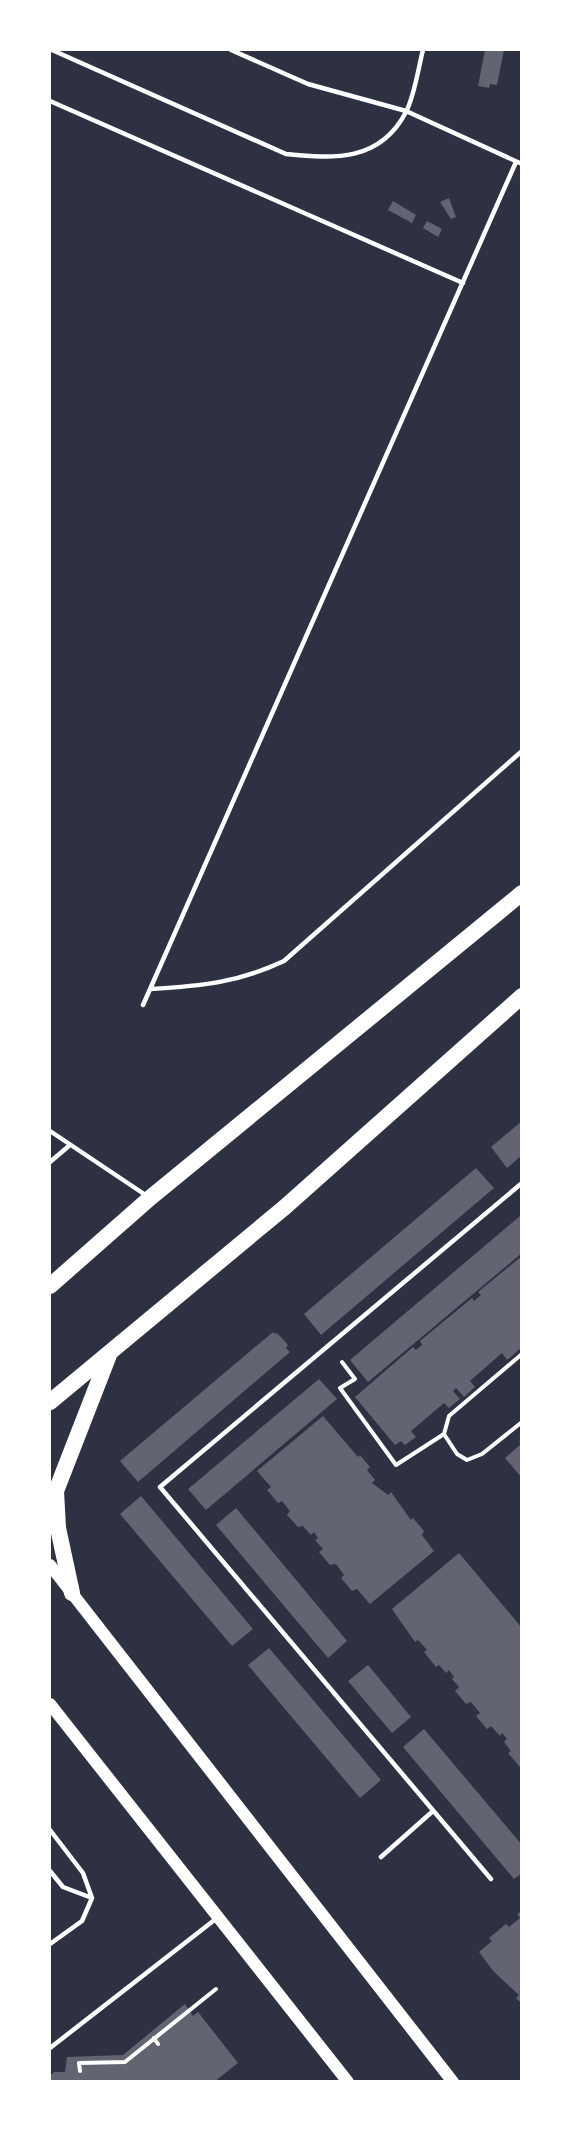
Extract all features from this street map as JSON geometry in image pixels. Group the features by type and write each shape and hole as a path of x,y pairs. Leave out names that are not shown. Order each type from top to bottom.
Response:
{"highway":[{"path":"50,1286 150,1198 522,893"},
{"path":"50,1402 285,1207 522,996"},
{"path":"50,1278 70,1268"},
{"path":"72,1593 58,1528 56,1491 111,1351"}],"main road":[{"path":"50,1565 453,2082"},
{"path":"50,1704 348,2082"}],"lane":[{"path":"52,50 286,154 327,159 358,154 385,140 406,111 423,50"},
{"path":"143,1005 463,283 519,163 406,111 308,84 231,50"},
{"path":"50,101 463,283"},
{"path":"150,989 213,985 259,973 284,961 522,751"},
{"path":"50,1131 150,1198"},
{"path":"50,1161 70,1144"},
{"path":"491,1879 160,1487 522,1183"},
{"path":"381,1857 433,1811"},
{"path":"50,1830 83,1873 92,1898 82,1921 50,1944"},
{"path":"50,1871 63,1887 92,1898"},
{"path":"50,2048 219,1916"}],"path":[{"path":"349,1355 340,1363 355,1379 340,1389 396,1465 444,1434 449,1416 522,1354"},
{"path":"444,1434 457,1454 467,1460 482,1454 522,1422"},
{"path":"80,2071 79,2063 125,2061 216,1989"},
{"path":"154,2038 158,2044"}],"building":[{"path":"485,50 504,50 497,85 490,84 489,88 478,86"},
{"path":"449,198 456,217 451,219 440,202"},
{"path":"393,201 416,215 412,223 388,210"},
{"path":"427,221 442,229 438,237 423,228"},
{"path":"522,1121 522,1155 507,1168 491,1147"},
{"path":"476,1168 494,1188 321,1335 304,1314"},
{"path":"520,1216 522,1253 368,1382 350,1360"},
{"path":"522,1256 522,1347 507,1360 502,1353 470,1381 475,1387 464,1397 456,1388 453,1391 460,1399 449,1408 444,1403 411,1431 416,1437 405,1445 401,1441 395,1445 355,1397 413,1347 416,1350 422,1345 420,1341 472,1298 474,1301 481,1295 478,1292"},
{"path":"273,1332 277,1333 288,1345 286,1348 290,1352 138,1482 120,1461"},
{"path":"319,1379 337,1399 206,1510 188,1489"},
{"path":"323,1416 358,1457 360,1455 370,1467 367,1470 375,1480 372,1483 388,1495 391,1492 411,1520 413,1518 424,1531 422,1535 434,1551 370,1604 357,1589 352,1591 341,1578 344,1575 336,1564 330,1565 319,1552 323,1549 315,1540 318,1538 314,1532 311,1535 303,1526 298,1527 287,1515 290,1511 282,1501 278,1503 267,1490 271,1487 257,1471"},
{"path":"522,1439 522,1478 505,1458 521,1444 519,1441"},
{"path":"141,1496 253,1629 232,1646 120,1514"},
{"path":"236,1508 347,1641 328,1658 216,1525"},
{"path":"459,1553 522,1628 520,1767 508,1753 511,1751 504,1742 507,1739 502,1733 500,1736 491,1726 487,1729 476,1716 480,1713 471,1702 466,1704 455,1691 459,1687 452,1679 454,1677 449,1670 446,1673 439,1665 436,1667 424,1652 427,1650 418,1640 415,1642 392,1609"},
{"path":"269,1648 381,1780 360,1798 248,1665"},
{"path":"368,1665 411,1717 392,1733 348,1681"},
{"path":"424,1729 522,1845 522,1873 514,1879 403,1747"},
{"path":"522,1911 522,2004 516,1998 519,1995 494,1972 479,1952 492,1941 489,1938 506,1924 509,1927 520,1918 517,1914"},
{"path":"185,2004 193,2016 198,2012 238,2063 214,2082 50,2082 50,2076 54,2072 65,2072 67,2057 123,2055"}]}
